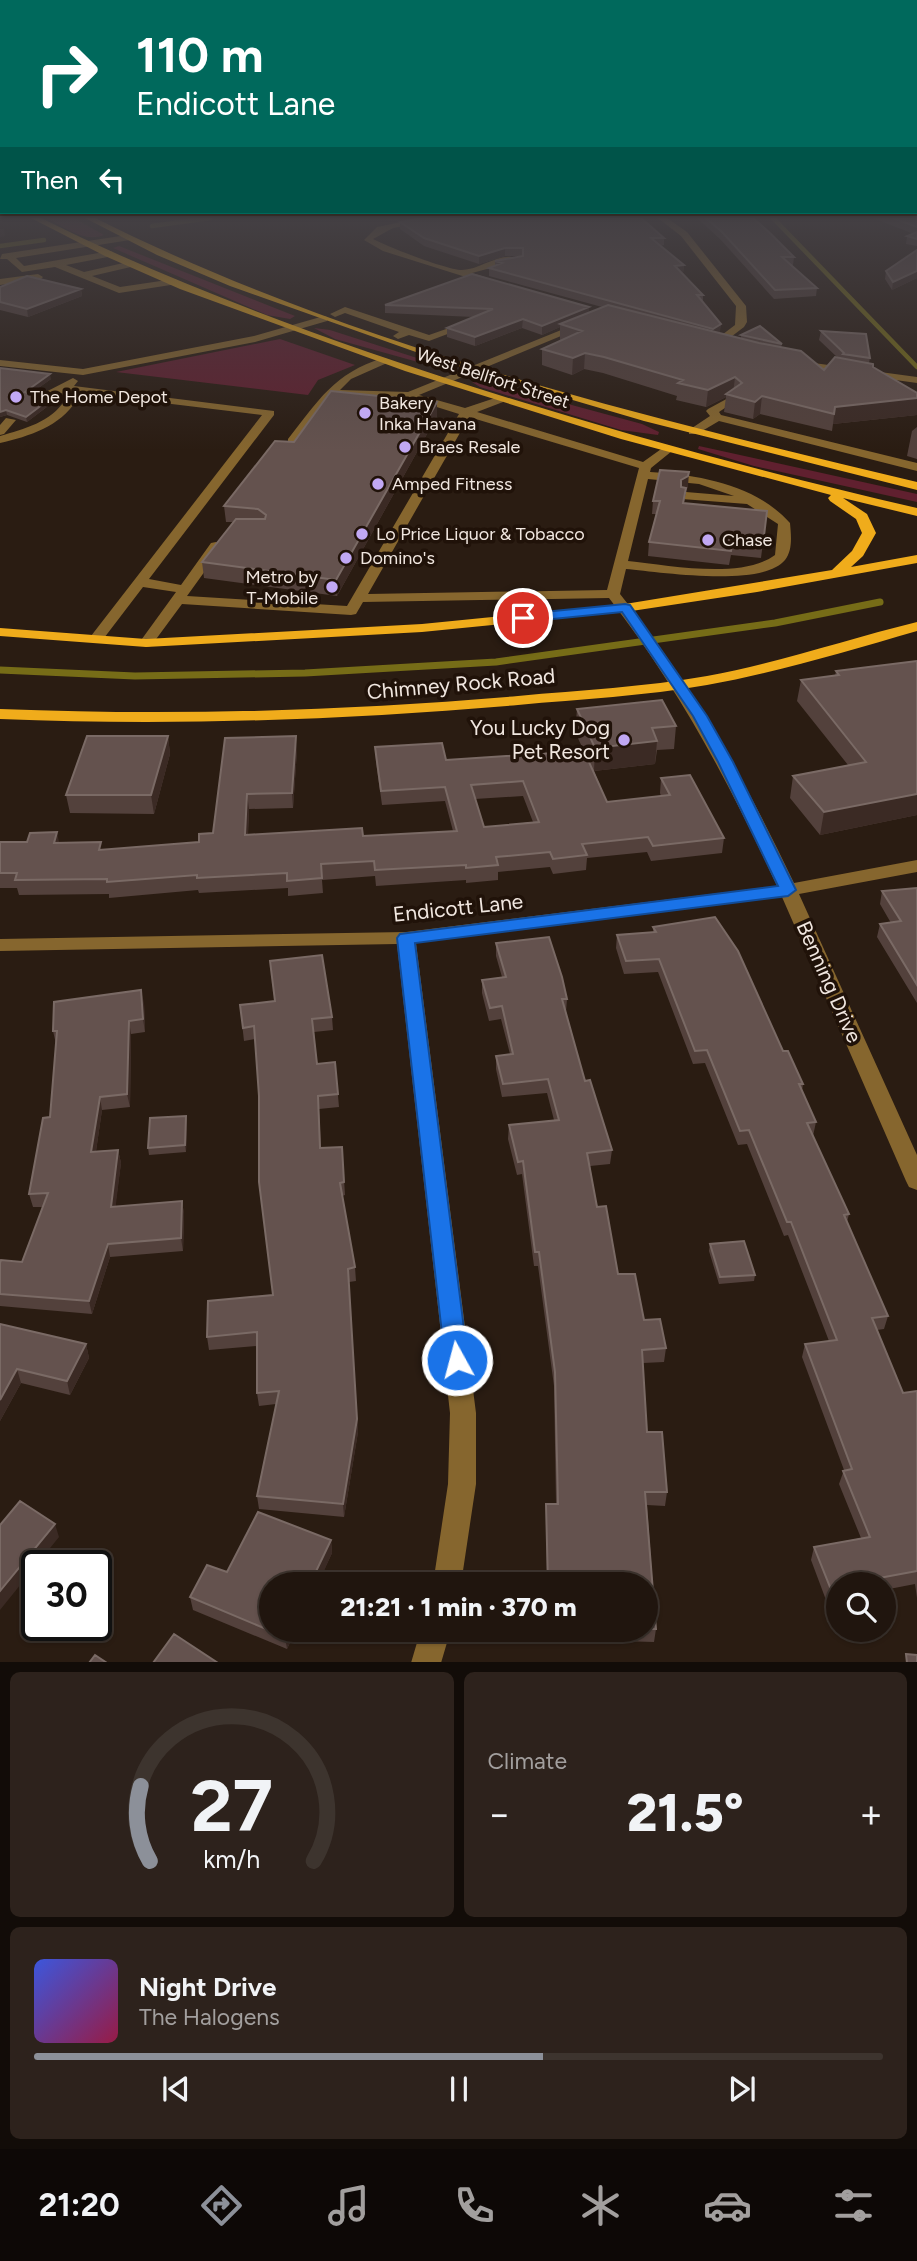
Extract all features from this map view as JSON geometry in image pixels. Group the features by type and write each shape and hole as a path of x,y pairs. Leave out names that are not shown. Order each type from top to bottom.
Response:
{"main road":[{"name":"West Bellfort Street","path":"208,296 293,329 499,400 812,488 917,512"},
{"name":"West Bellfort Street","path":"272,296 475,370 693,432 917,486"},
{"path":"668,449 693,432"},
{"path":"812,488 845,504 862,517 870,533 858,553 836,574"},
{"path":"0,632 146,643 422,628 625,608 917,559"},
{"name":"Chimney Rock Road","path":"0,714 206,719 334,715 681,685 772,665 917,626"}],"street":[{"path":"715,344 742,322 741,306 733,296"},
{"path":"0,363 83,372 255,339 293,329 345,310 429,338 472,323"},
{"path":"409,395 447,382 594,320"},
{"path":"398,336 409,332"},
{"path":"703,341 727,347"},
{"path":"292,441 330,393 347,377 383,361"},
{"path":"790,362 912,379"},
{"path":"40,398 65,388 83,372"},
{"path":"0,440 38,428 68,406 71,400 65,388"},
{"path":"65,388 270,413 96,639"},
{"path":"330,393 409,395 643,470 705,481 726,488 784,523 783,553 778,560 767,566 713,573 621,564"},
{"path":"732,398 712,411 716,417 917,467"},
{"path":"139,582 179,594 351,611 466,412 499,400"},
{"path":"693,432 716,417"},
{"path":"0,432 10,420"},
{"path":"359,598 613,594 643,470 668,449"},
{"path":"638,491 657,493"},
{"path":"686,496 750,501"},
{"path":"146,643 222,538"},
{"name":"Benning Drive","path":"613,594 681,685 726,762 788,890 917,1181"},
{"name":"Endicott Lane","path":"0,945 406,938 788,890 917,866"},
{"path":"406,938 463,1413 462,1484 449,1572"},
{"path":"426,1662 432,1642"}],"shaded area":[{"path":"222,296 244,296 295,316 290,319 267,315"},
{"path":"314,328 330,330 445,367 443,369 335,339"},
{"path":"280,339 355,365 318,380 308,395 116,372"},
{"path":"472,382 490,383 642,424 659,432 658,435 621,430 480,387"},
{"path":"699,446 917,494 917,502 754,466 698,449"}],"building":[{"path":"0,296 63,296 27,309 0,302"},
{"path":"411,296 548,296 589,307 542,326 523,319 475,337 447,328 493,309 385,305"},
{"path":"590,296 697,296 721,324 713,329"},
{"path":"608,305 801,351 824,370 835,357 873,364 873,367 917,393 917,398 835,407 834,414 762,396 755,402 726,394 742,383 735,377 708,390 678,383 683,380 604,357 585,353 573,358 542,349 582,331 560,324"},
{"path":"760,326 782,344 741,335"},
{"path":"821,331 866,334 870,358 843,354"},
{"name":"The Home Depot","path":"0,368 50,374 25,392 38,398 55,395 26,417 6,410 0,412"},
{"path":"331,391 437,402 336,580 202,562 236,519 265,519 266,515 258,509 224,506 275,441 294,442"},
{"path":"660,470 689,472 688,476 681,480 681,487 686,488 683,503 767,511 763,544 733,541 731,551 649,542 660,501 653,501"},
{"path":"917,661 917,794 824,812 793,776 866,762 801,680 839,675 836,671"},
{"path":"662,700 676,726 652,728 657,741 595,748 577,709"},
{"path":"87,736 168,736 151,795 66,795"},
{"path":"296,736 292,793 247,794 245,835 362,828 363,836 457,831 445,787 381,791 375,747 442,743 446,760 584,751 607,802 670,795 661,778 690,775 724,838 653,846 648,837 582,844 587,855 553,859 550,852 496,857 498,865 466,868 466,865 375,870 374,861 321,864 322,878 287,881 287,873 197,878 197,875 107,882 107,879 15,880 17,873 0,873 0,842 27,842 30,833 57,832 54,843 101,842 99,850 199,842 199,834 213,833 225,738","holes":["523,781 539,822 484,827 471,785"]},
{"path":"917,888 917,985 880,924 901,921 882,891"},
{"path":"715,917 738,951 783,1051 788,1051 803,1084 799,1084 816,1122 807,1123 849,1214 844,1215 888,1316 872,1318 903,1393 917,1391 917,1571 896,1575 896,1572 826,1572 826,1577 814,1547 870,1537 843,1471 852,1469 805,1344 837,1340 791,1222 787,1222 749,1130 740,1131 707,1050 695,1051 659,959 626,961 617,935 656,932 653,927"},
{"path":"549,937 562,977 567,999 562,999 585,1081 590,1080 612,1150 587,1153 597,1207 606,1206 618,1274 635,1274 644,1320 660,1319 666,1348 642,1350 647,1432 662,1432 667,1492 645,1492 651,1572 548,1572 546,1504 558,1504 555,1372 539,1252 535,1252 523,1161 518,1162 509,1125 559,1120 548,1079 503,1084 496,1056 513,1054 502,1006 490,1008 482,980 506,977 496,943"},
{"path":"322,955 332,1017 312,1019 317,1064 335,1062 338,1094 318,1096 320,1148 342,1147 344,1182 340,1183 355,1267 348,1269 357,1419 343,1504 257,1496 279,1391 257,1393 257,1332 207,1337 208,1301 273,1295 259,1182 259,1096 254,1026 243,1028 240,1005 275,1001 270,961"},
{"path":"141,990 143,1019 129,1021 127,1094 100,1097 91,1152 118,1150 111,1207 182,1201 181,1238 108,1244 89,1301 0,1294 1,1260 22,1262 48,1193 29,1194 43,1118 50,1117 57,1031 53,1031 54,1002"},
{"path":"186,1116 185,1145 148,1148 150,1118"},
{"path":"744,1241 755,1275 720,1277 710,1244"},
{"path":"0,1324 86,1344 67,1381 17,1369 0,1400"},
{"path":"20,1501 55,1524 34,1550 21,1550 21,1565 0,1591 0,1525"},
{"path":"258,1512 331,1540 316,1572 259,1572 259,1626 190,1597 207,1565 227,1572"},
{"path":"174,1634 216,1662 154,1662"},
{"path":"906,1654 917,1655 917,1662 907,1662"},
{"path":"95,1655 106,1662 90,1662"}],"waterway":[{"path":"848,296 917,367"},
{"path":"0,670 135,676 305,673 496,662 775,623 880,602"}],"place":[{"name":"The Home Depot","path":"16,397"},
{"name":"Bakery Inka Havana","path":"365,413"},
{"name":"Braes Resale","path":"405,447"},
{"name":"Amped Fitness","path":"378,484"},
{"name":"Lo Price Liquor & Tobacco","path":"362,534"},
{"name":"Chase","path":"708,540"},
{"name":"Domino's","path":"346,558"},
{"name":"Metro by T-Mobile","path":"332,587"},
{"name":"You Lucky Dog Pet Resort","path":"624,740"}],"route":[{"path":"457,1360 406,938 788,890 726,762 700,716 625,608 523,618"}]}
